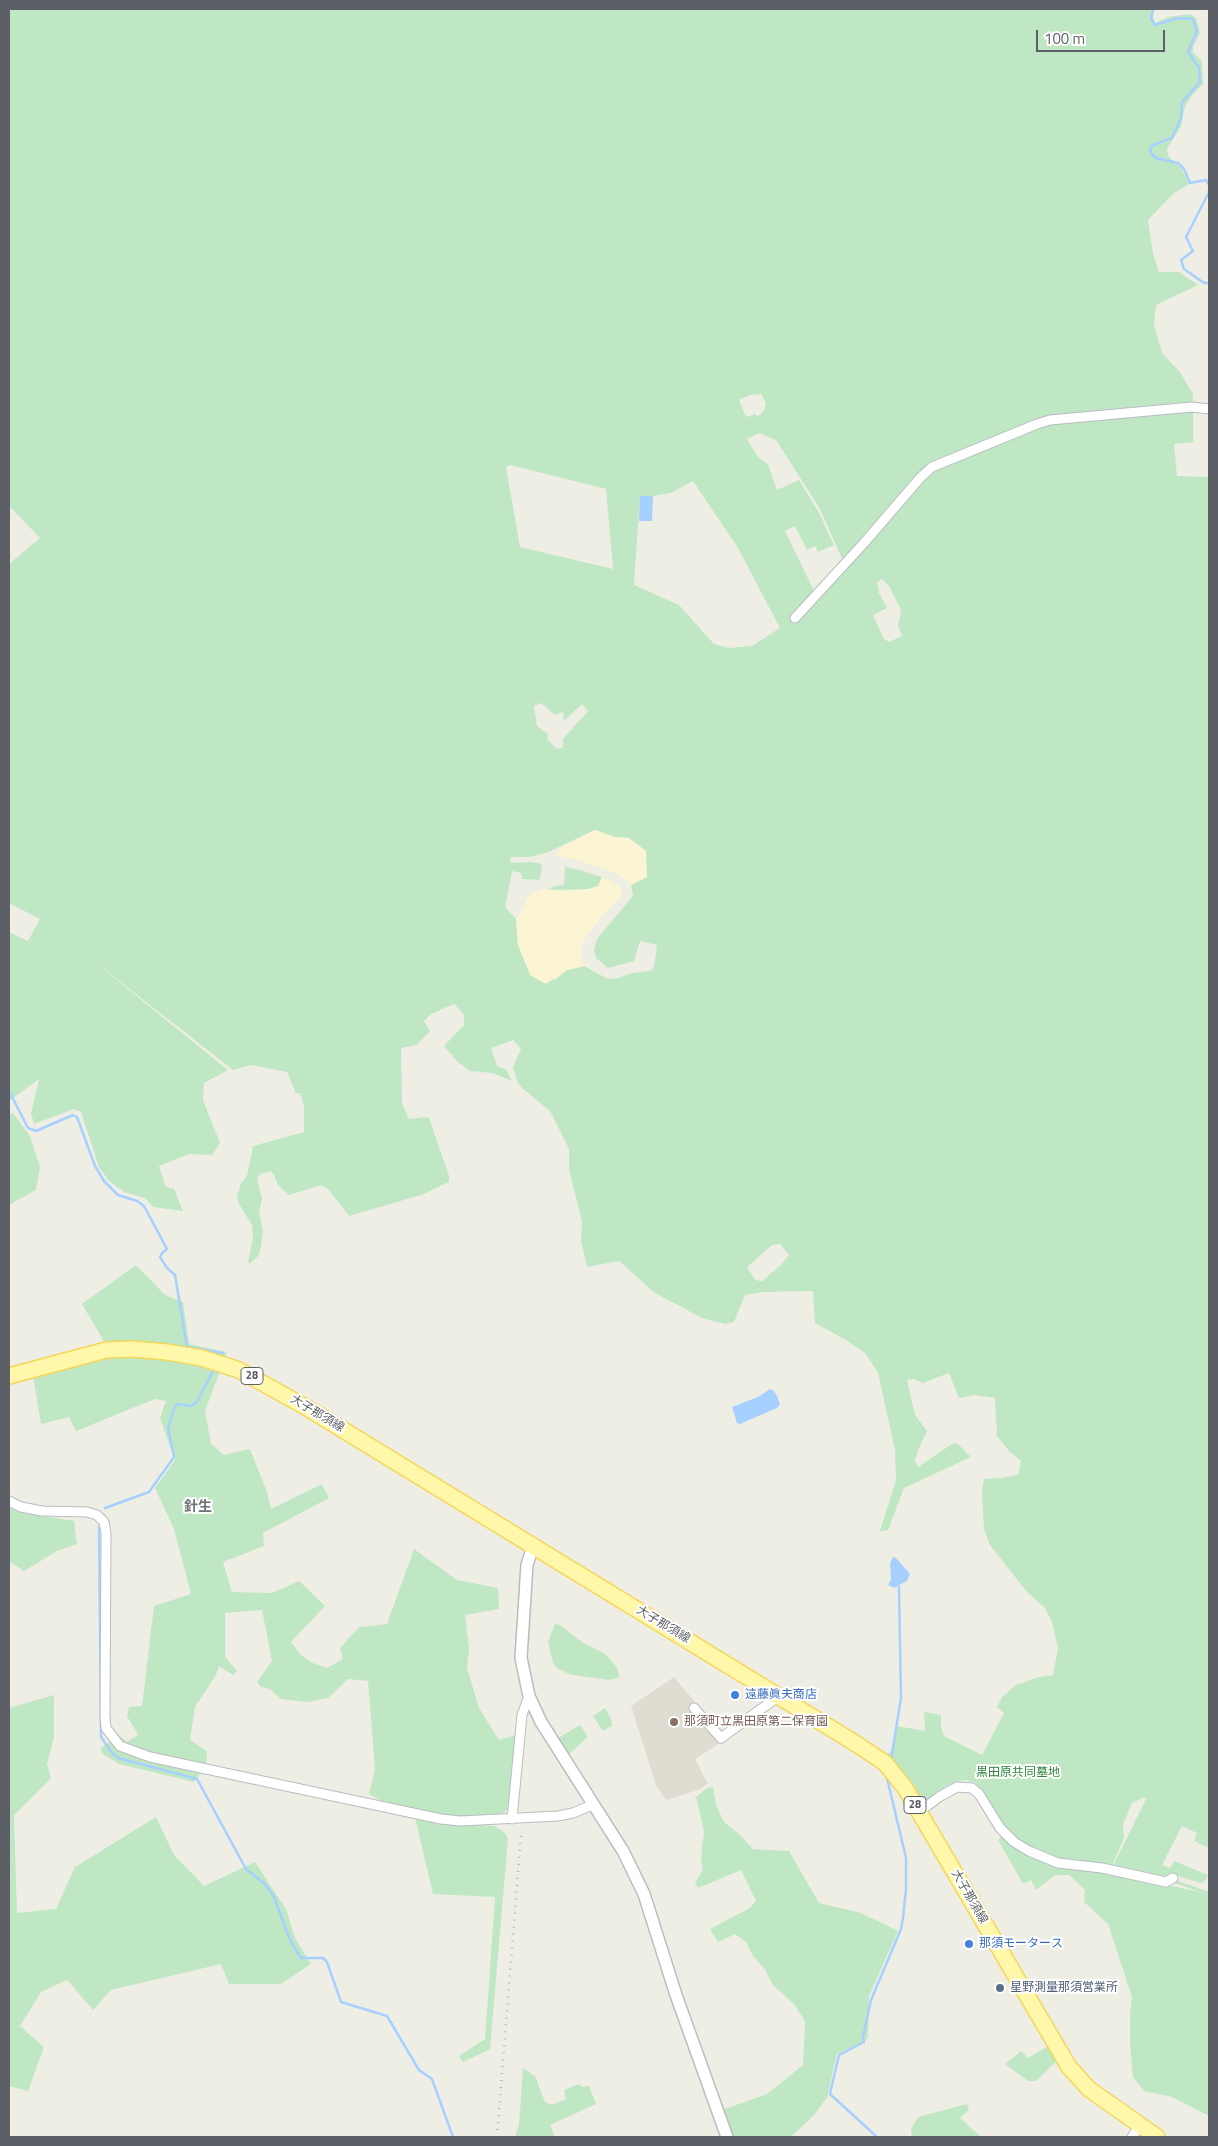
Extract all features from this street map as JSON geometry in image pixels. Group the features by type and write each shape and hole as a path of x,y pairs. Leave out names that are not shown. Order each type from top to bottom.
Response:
{"main road":[{"name":"大子那須線","path":"9,1376 106,1350 132,1349 202,1358 239,1370 276,1389 779,1696 885,1763 899,1779 919,1812 1069,2067 1089,2089 1136,2131 1158,2137"}],"street":[{"path":"795,618 932,467 1050,420 1192,407 1209,409"},
{"path":"9,1501 21,1507 42,1511 87,1512 97,1515 104,1522 106,1533 105,1715 106,1728 120,1746 150,1757 441,1819 512,1819 558,1816 573,1813 592,1805"},
{"path":"533,1546 527,1565 521,1658 528,1696 541,1722 623,1851 644,1894 676,1995 727,2137"},
{"path":"512,1819 522,1715 528,1696"},
{"path":"694,1708 721,1738 779,1696"},
{"path":"919,1812 957,1787 972,1788 979,1794 1000,1828 1014,1842 1029,1852 1058,1863 1102,1868 1166,1882 1173,1878"}],"shaded area":[{"name":"那須町立黒田原第二保育園","path":"674,1677 726,1739 695,1759 708,1784 698,1790 666,1800 656,1785 631,1706"}],"green space":[{"name":"黒田原共同墓地","path":"12,9 1155,9 1153,14 1155,23 1168,17 1190,14 1196,18 1200,33 1193,47 1193,52 1202,62 1203,84 1192,95 1185,107 1181,126 1167,149 1169,157 1181,168 1189,184 1174,193 1148,220 1153,254 1159,272 1179,272 1198,285 1156,305 1154,324 1162,353 1179,371 1193,394 1193,442 1174,444 1177,476 1209,477 1209,1848 1194,1841 1197,1833 1182,1826 1162,1865 1170,1868 1174,1861 1208,1875 1205,1881 1201,1883 1171,1874 1167,1877 1209,1892 1209,2116 1172,2097 1144,2091 1133,2077 1130,2044 1132,1997 1108,1924 1084,1902 1085,1890 1069,1875 1055,1875 1036,1890 1031,1880 1023,1884 998,1840 1007,1829 999,1823 976,1783 965,1780 955,1782 946,1786 923,1804 877,1750 888,1754 892,1750 897,1726 925,1731 924,1712 941,1715 941,1727 944,1736 982,1755 1004,1713 997,1707 1002,1697 1016,1685 1039,1677 1053,1675 1058,1648 1052,1622 1045,1608 1027,1592 990,1545 984,1529 982,1491 984,1479 1018,1475 1021,1461 1009,1451 997,1436 995,1398 975,1395 959,1398 949,1373 923,1383 913,1379 907,1380 915,1415 927,1431 915,1461 918,1467 952,1444 957,1443 971,1457 904,1488 888,1530 880,1531 896,1480 895,1450 878,1373 865,1353 815,1323 813,1291 764,1292 745,1295 734,1322 725,1324 702,1318 655,1293 619,1261 587,1267 581,1241 582,1221 569,1170 569,1149 550,1111 522,1088 517,1081 513,1067 521,1049 513,1040 491,1048 497,1066 506,1069 512,1081 492,1073 470,1071 457,1061 444,1046 464,1025 464,1014 454,1004 431,1014 424,1021 430,1031 417,1045 401,1048 402,1103 409,1119 429,1118 449,1176 449,1182 421,1195 349,1216 328,1189 321,1185 289,1195 278,1185 271,1171 260,1174 257,1178 262,1199 259,1213 263,1230 261,1247 258,1256 249,1264 253,1238 252,1225 239,1204 237,1196 241,1183 247,1176 253,1146 304,1132 304,1105 300,1093 296,1093 287,1072 251,1065 233,1070 91,959 228,1070 204,1083 203,1100 220,1143 212,1155 189,1154 159,1166 166,1187 174,1189 183,1211 153,1207 145,1198 124,1192 109,1181 99,1167 81,1112 74,1109 34,1124 31,1113 39,1079 9,1101 9,932 28,941 40,919 9,903 9,564 40,538 9,506 9,15","holes":["761,394 766,403 764,411 757,417 756,414 746,417 739,400 749,395","759,433 776,440 820,509 843,561 815,593 785,531 795,526 807,550 815,546 818,552 834,545 819,513 799,480 777,490 768,464 758,457 747,439","510,465 606,489 613,569 520,547 506,467","693,481 738,548 780,628 752,646 729,648 714,644 679,605 634,585 640,496 671,493","882,579 889,586 901,610 898,625 902,636 889,642 884,639 873,615 887,608 879,593 877,582","541,703 555,715 563,712 564,721 582,704 588,711 563,739 563,747 557,749 547,739 548,734 537,726 534,706","595,830 615,837 629,838 647,877 631,885 633,896 597,939 594,950 596,958 608,968 634,961 640,941 657,945 654,968 650,971 632,973 615,979 606,978 584,966 567,970 555,980 518,945 516,919 505,907 512,871 521,873 522,879 540,880 542,864 531,862 510,863 511,857 530,857 548,852","780,1244 789,1255 781,1265 762,1281 755,1280 747,1267 772,1245","1144,1797 1146,1799 1113,1866 1164,1879 1200,1892 1168,1885 1112,1866 1124,1838 1123,1824 1132,1803"]},
{"path":"565,867 602,877 598,886 589,889 547,890 554,886 564,885"},
{"path":"13,1113 30,1136 40,1167 36,1190 9,1205 9,1115"},
{"path":"136,1265 165,1295 183,1302 189,1344 227,1352 205,1411 211,1444 224,1455 250,1449 267,1492 271,1509 322,1484 329,1498 263,1533 264,1546 223,1562 232,1592 272,1593 299,1581 325,1606 291,1642 301,1655 313,1663 327,1668 343,1659 340,1648 359,1627 387,1624 414,1549 457,1580 498,1588 499,1609 465,1615 469,1648 467,1668 479,1708 499,1740 515,1735 510,1807 501,1815 472,1817 473,1825 495,1826 505,1833 508,1839 490,2049 463,2062 459,2056 485,2039 495,1897 433,1894 413,1809 380,1800 369,1794 375,1769 368,1681 348,1679 328,1698 307,1702 281,1699 270,1689 261,1687 257,1682 272,1661 262,1610 225,1613 225,1657 237,1671 233,1675 219,1666 216,1675 195,1707 190,1740 207,1751 206,1765 194,1782 119,1764 103,1754 100,1748 120,1736 127,1742 138,1735 127,1716 129,1707 142,1706 154,1606 191,1594 174,1529 155,1488 175,1460 160,1418 166,1401 155,1399 76,1431 69,1417 41,1424 33,1376 106,1345 82,1304"},
{"path":"9,1507 18,1512 74,1521 77,1544 57,1551 24,1571 9,1561"},
{"path":"555,1624 560,1625 582,1642 605,1654 616,1666 620,1677 610,1680 587,1677 569,1674 557,1668 553,1663 548,1642"},
{"path":"54,1695 54,1737 47,1764 51,1778 14,1815 17,1913 56,1909 75,1867 156,1817 174,1855 204,1886 255,1862 286,1909 295,1938 311,1964 281,1984 229,1984 221,1964 111,1990 93,2010 67,1980 41,1992 20,2026 44,2047 28,2091 9,2086 9,1708"},
{"path":"605,1708 611,1719 612,1726 603,1731 593,1716"},
{"path":"580,1725 588,1737 568,1755 558,1738"},
{"path":"713,1787 716,1805 724,1822 753,1849 789,1851 819,1903 861,1913 898,1931 869,1996 868,2038 837,2054 827,2098 813,2116 791,2137 732,2137 722,2110 767,2094 803,2065 805,2021 794,2004 772,1984 765,1969 753,1956 746,1942 735,1934 718,1942 710,1929 750,1908 756,1901 741,1870 698,1888 695,1883 703,1870 701,1858 704,1831 696,1797 707,1788"},
{"path":"1048,2046 1056,2062 1036,2081 1028,2081 1005,2064 1021,2051 1028,2058"},
{"path":"523,2068 535,2076 545,2102 552,2105 566,2099 564,2090 579,2084 582,2087 589,2086 596,2104 550,2125 555,2137 515,2137 519,2125"},
{"path":"967,2104 969,2110 960,2118 981,2137 912,2137 911,2129 918,2117"}],"sand":[{"path":"595,830 615,837 629,838 646,851 647,877 631,885 626,879 613,872 578,860 554,855 565,845"},
{"path":"602,877 619,886 622,895 597,922 582,943 581,956 584,966 567,970 546,984 530,975 518,945 516,919 530,895 542,889 567,891 589,889 598,886"}],"water":[{"path":"640,496 653,496 652,521 639,521"},
{"path":"770,1389 774,1391 780,1404 777,1408 740,1424 737,1423 732,1407 758,1397"},
{"path":"895,1557 910,1574 907,1581 894,1588 888,1585 891,1580 890,1564 892,1558"}],"waterway":[{"path":"1153,9 1151,19 1155,25 1178,18 1193,19 1197,31 1188,52 1199,68 1200,82 1182,102 1181,118 1172,138 1153,145 1150,150 1156,158 1178,163 1184,169 1190,183 1206,180 1209,185"},
{"path":"1209,192 1186,237 1193,251 1181,260 1184,269 1204,283 1209,283"},
{"path":"9,1091 28,1128 36,1131 73,1115 77,1117 95,1166 104,1181 118,1195 137,1201 144,1206 167,1249 160,1257 167,1268 175,1275 187,1347 223,1353"},
{"path":"105,1508 149,1492 174,1457 168,1428 173,1411 177,1404 191,1406 197,1402 213,1371"},
{"path":"99,1527 101,1737 112,1753 118,1758 197,1779 246,1869 265,1884 274,1897 290,1940 301,1958 323,1958 327,1962 341,2002 387,2016 419,2070 432,2079 453,2137"},
{"path":"891,1760 901,1698 899,1587"},
{"path":"877,2137 830,2094 839,2055 864,2042 863,2037 871,2000 901,1929 903,1918 906,1889 906,1858 887,1778"}],"railway":[{"path":"497,2137 521,1835"}],"place":[{"name":"遠藤眞夫商店","path":"735,1695"},
{"name":"那須町立黒田原第二保育園","path":"674,1722"},
{"name":"那須モータース","path":"969,1944"},
{"name":"星野測量那須営業所","path":"1000,1988"}],"district":[{"name":"針生","path":"198,1508"}]}
